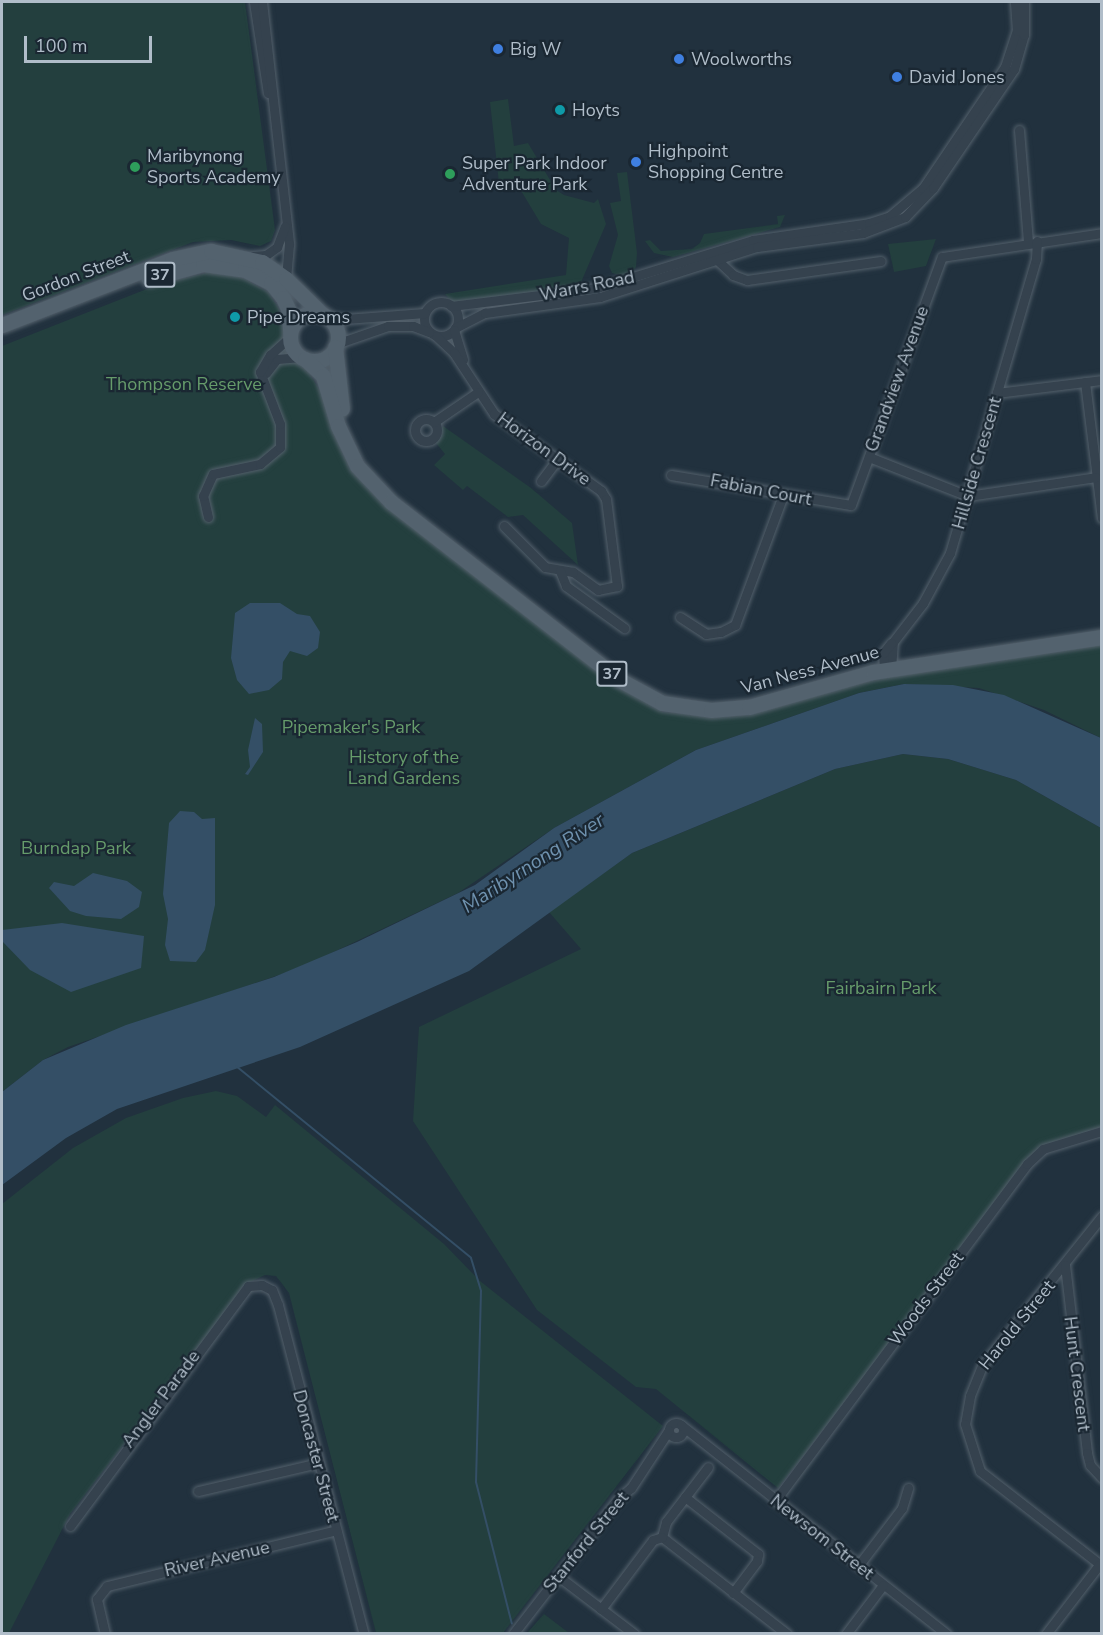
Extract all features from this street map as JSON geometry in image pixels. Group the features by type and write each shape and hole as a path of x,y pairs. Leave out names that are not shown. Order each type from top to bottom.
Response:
{"main road":[{"name":"Gordon Street","path":"2,325 185,255 211,251 246,256 286,279 324,315"},
{"name":"Gordon Street","path":"2,336 179,268 214,263 245,270 271,284 287,305 290,334"},
{"path":"290,334 302,316 324,315"},
{"name":"37","path":"324,315 337,331 336,345"},
{"name":"37","path":"290,334 303,358"},
{"path":"303,358 322,359 336,345"},
{"name":"Van Ness Avenue","path":"336,345 346,430 360,461 381,492"},
{"name":"Van Ness Avenue","path":"303,358 321,371 350,453 381,492 407,516 618,679 662,703 711,711 749,707 888,669 1101,637"}],"street":[{"path":"254,2 262,71 273,110"},
{"path":"262,2 289,244 286,279"},
{"path":"715,256 766,237 869,223 906,206 923,188 1005,67 1017,31 1015,2"},
{"path":"715,256 769,245 875,230 914,211 1014,69 1024,35 1024,2"},
{"name":"Hillside Crescent","path":"888,669 893,642 923,603 946,561 970,490 1036,259 1019,130"},
{"path":"246,256 266,255 277,247 286,221"},
{"path":"1032,242 1101,233"},
{"name":"Grandview Avenue","path":"851,506 934,275 946,255 1032,242"},
{"path":"715,256 733,275 747,280 881,261"},
{"name":"Warrs Road","path":"451,306 597,288 715,256"},
{"name":"Warrs Road","path":"454,329 485,313 600,297 715,256"},
{"path":"324,315 351,319 425,313 438,303 451,306 457,316 454,329 434,335 413,326 388,326 336,345"},
{"path":"425,313 425,325 434,335"},
{"name":"Horizon Drive","path":"454,329 478,392"},
{"path":"208,517 203,496 213,474 260,464 280,447 280,424 260,377 262,365 290,334"},
{"name":"Horizon Drive","path":"434,335 454,353 494,414 604,495 618,582 613,589 598,590 575,573 557,571 538,562 504,526"},
{"path":"266,392 264,379 272,362 303,358"},
{"path":"997,393 1101,380"},
{"path":"1085,382 1101,518"},
{"path":"434,422 478,392"},
{"path":"869,457 940,483 970,490 997,490 1096,477"},
{"path":"541,481 556,460"},
{"name":"Fabian Court","path":"671,475 851,506"},
{"path":"680,617 706,634 721,632 735,625 783,495"},
{"name":"Horizon Drive","path":"557,571 563,584 624,628"},
{"name":"Woods Street","path":"775,1501 1027,1164 1043,1149 1101,1131"},
{"name":"Harold Street","path":"1100,1565 980,1471 965,1424 970,1396 982,1366 1065,1265 1101,1216"},
{"name":"Hunt Crescent","path":"1065,1265 1087,1453 1090,1465 1101,1478"},
{"name":"Doncaster Street","path":"262,1285 272,1290 278,1305 364,1634"},
{"name":"Angler Parade","path":"70,1526 248,1286 262,1285"},
{"name":"Stanford Street","path":"513,1634 615,1502 631,1488 657,1449 674,1434 672,1424 681,1425"},
{"name":"Newsom Street","path":"681,1425 947,1634"},
{"name":"Newsom Street","path":"674,1434 698,1440"},
{"path":"198,1491 318,1463"},
{"path":"662,1537 666,1522 708,1467"},
{"path":"858,1566 902,1508 908,1488"},
{"path":"685,1497 758,1554 757,1561 733,1593"},
{"name":"River Avenue","path":"105,1634 98,1602 100,1592 135,1579 336,1530"},
{"path":"601,1609 653,1540 662,1537"},
{"path":"662,1537 787,1634"},
{"path":"1046,1634 1100,1565"},
{"path":"558,1576 634,1634"},
{"path":"846,1634 884,1585"}],"green space":[{"name":"Maribynong Sports Academy","path":"2,2 245,2 275,230 271,241 260,246 231,240 193,242 2,315"},
{"path":"508,99 514,146 528,143 556,190 564,195 594,203 598,199 606,224 579,287 453,303 445,294 566,275 569,238 541,224 520,189 511,190 499,183 490,102"},
{"path":"627,172 637,253 636,267 627,277 612,273 609,266 618,235 610,203 621,201 617,173"},
{"path":"785,215 780,227 673,257 654,253 645,241 650,240 661,251 692,249 700,243 704,234 778,224 777,216"},
{"path":"936,239 926,266 894,272 888,244"},
{"path":"216,271 243,278 268,292 279,309 288,352 305,367 319,389 343,453 368,489 617,686 663,712 704,716 746,714 873,676 1101,643 1101,738 1044,710 979,688 904,684 859,693 696,750 554,828 458,893 302,967 68,1047 43,1060 2,1092 2,346 162,283"},
{"path":"443,426 531,488 572,523 578,565 523,515 508,517 467,486 463,490 434,465 445,454 436,443"},
{"name":"Fairbairn Park","path":"903,754 948,759 1016,780 1101,828 1101,1130 1038,1155 778,1488 656,1389 636,1387 537,1310 413,1121 419,1027 581,949 549,912 632,853 835,769"},
{"path":"216,1091 237,1096 266,1117 275,1105 444,1244 480,1281 663,1426 503,1633 376,1633 289,1293 276,1276 265,1275 248,1283 70,1514 9,1633 2,1634 2,1204 73,1148 126,1118 183,1098"},
{"path":"544,1614 569,1633 527,1633"}],"water":[{"path":"250,603 280,603 297,614 310,616 320,632 318,648 307,656 290,651 283,662 282,679 269,690 249,694 237,680 231,658 235,613"},
{"name":"Maribyrnong River","path":"904,684 953,685 1004,695 1101,738 1101,828 1016,780 948,759 903,754 835,769 632,853 469,971 300,1047 117,1109 66,1138 2,1185 2,1092 43,1060 126,1025 274,977 357,942 475,885 554,828 696,750 859,693"},
{"path":"255,718 262,724 263,752 248,775 245,774 250,767 248,750"},
{"path":"180,811 194,812 202,819 215,818 215,905 205,950 196,962 170,961 165,945 168,919 163,894 169,823"},
{"path":"93,873 127,881 142,892 139,907 121,919 86,916 70,911 49,888 54,882 74,886"},
{"path":"62,923 144,936 141,968 71,992 30,970 2,941 2,930"}],"waterway":[{"path":"236,1066 471,1258 481,1291 476,1482 512,1624"}],"place":[{"name":"Big W","path":"498,49"},
{"name":"Woolworths","path":"679,59"},
{"name":"David Jones","path":"897,77"},
{"name":"Hoyts","path":"560,110"},
{"name":"Highpoint Shopping Centre","path":"636,162"},
{"name":"Maribynong Sports Academy","path":"135,167"},
{"name":"Super Park Indoor Adventure Park","path":"450,174"},
{"name":"Pipe Dreams","path":"235,317"}],"park label":[{"name":"Thompson Reserve","path":"184,384"},
{"name":"Pipemaker's Park","path":"351,727"},
{"name":"History of the Land Gardens","path":"404,768"},
{"name":"Burndap Park","path":"76,848"}]}
